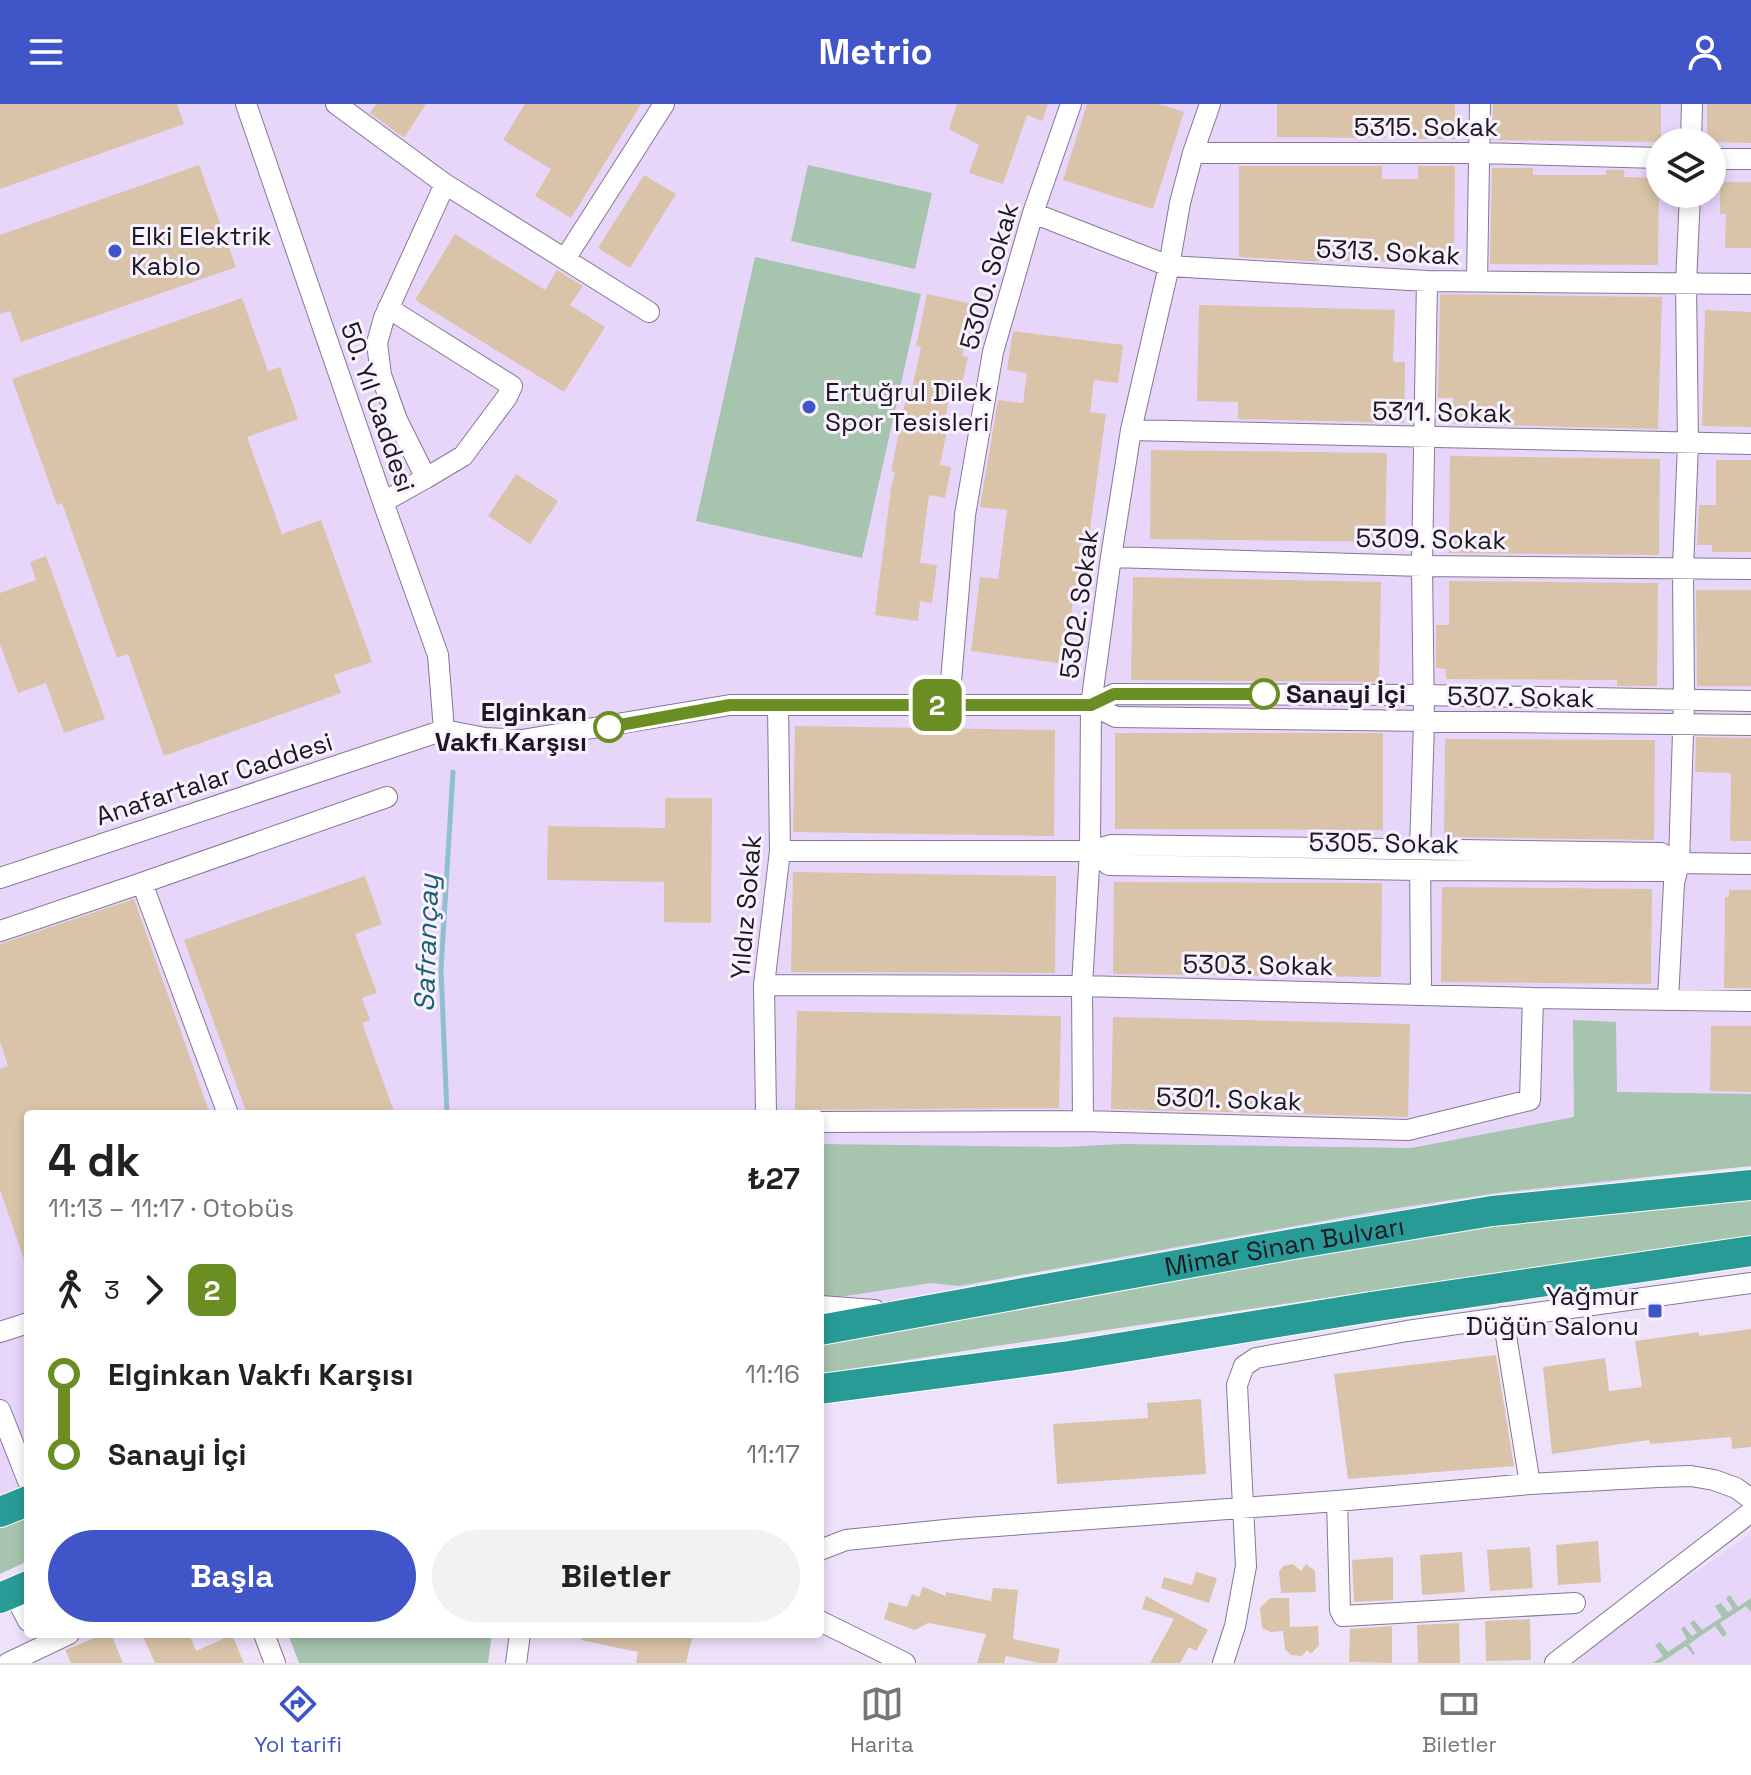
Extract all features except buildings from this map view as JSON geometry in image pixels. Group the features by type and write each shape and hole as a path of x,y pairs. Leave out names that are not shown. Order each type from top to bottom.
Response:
{"highway":[{"name":"Mimar Sinan Bulvarı","path":"824,1329 1492,1211 1751,1185"},
{"path":"824,1388 1069,1356 1371,1307 1751,1251"},
{"path":"0,1512 24,1503"}],"street":[{"name":"50. Yıl Caddesi","path":"246,104 438,655 444,730"},
{"path":"336,104 445,184 649,312"},
{"path":"565,259 664,104"},
{"name":"5300. Sokak","path":"949,705 965,515 993,352 1033,213 1071,104"},
{"name":"5302. Sokak","path":"1083,1121 1082,986 1090,851 1091,705 1131,430 1169,266 1180,203 1210,104"},
{"path":"1477,281 1480,104"},
{"path":"1691,128 1692,104"},
{"name":"5315. Sokak","path":"1193,153 1479,153 1646,158"},
{"path":"1726,159 1751,159"},
{"path":"426,478 397,420 381,375 377,343 388,308 445,184"},
{"path":"1668,1000 1674,883 1679,863 1684,700 1683,568 1688,444 1686,284 1689,208"},
{"name":"5313. Sokak","path":"1033,213 1169,266 1427,281 1751,284"},
{"path":"1421,994 1422,566 1427,281"},
{"path":"383,502 463,456 512,386 388,308"},
{"name":"5311. Sokak","path":"1131,430 1751,444"},
{"name":"5309. Sokak","path":"1111,557 1422,566 1751,569"},
{"name":"5307. Sokak","path":"1091,705 1114,694 1751,701"},
{"path":"444,730 485,738 522,740 730,705 1091,705"},
{"name":"Yıldız Sokak","path":"766,1110 764,985 780,851 778,705"},
{"name":"5307. Sokak","path":"1091,705 1116,717 1751,725"},
{"name":"Anafartalar Caddesi","path":"0,878 444,730"},
{"path":"0,931 387,797"},
{"name":"5305. Sokak","path":"780,851 1090,851 1109,865 1420,859 1665,871 1679,863 1751,864"},
{"path":"142,883 227,1110"},
{"name":"5303. Sokak","path":"764,985 1082,986 1751,1001"},
{"name":"5301. Sokak","path":"824,1122 1083,1121 1408,1130 1530,1100 1533,998"},
{"path":"1223,1663 1235,1626 1246,1566 1237,1385 1244,1366 1256,1358 1407,1331 1751,1283"},
{"path":"824,1306 862,1311 943,1307"},
{"path":"1371,1307 1407,1331"},
{"path":"1503,1317 1530,1484"},
{"path":"0,1332 24,1324"},
{"path":"0,1410 24,1472"},
{"path":"0,1470 19,1460"},
{"path":"824,1548 846,1540 894,1535 1530,1484 1691,1476 1736,1488 1751,1499"},
{"path":"1337,1501 1340,1610 1343,1616 1575,1603"},
{"path":"1557,1663 1581,1655 1751,1512"},
{"path":"14,1592 24,1613"},
{"path":"824,1623 905,1663"},
{"path":"8,1663 61,1638"},
{"path":"266,1638 275,1663"},
{"path":"516,1663 519,1638"}],"shaded area":[{"path":"0,104 1751,104 1751,1161 1032,1273 824,1315 824,1110 24,1110 24,1497 0,1506"},
{"path":"1751,1533 1751,1663 1576,1663 1590,1647"}],"green space":[{"path":"808,165 932,193 915,269 791,241"},
{"name":"Ertuğrul Dilek Spor Tesisleri","path":"755,257 921,294 862,558 696,521"},
{"path":"1573,1020 1616,1022 1617,1092 1751,1094 1751,1166 1504,1192 1384,1210 959,1286 931,1283 832,1298 824,1296 824,1144 1411,1148 1574,1117"},
{"path":"1751,1198 1751,1236 824,1373 824,1342 1492,1223"},
{"path":"24,1514 24,1563 0,1574 0,1525"},
{"path":"1730,1595 1738,1607 1751,1598 1751,1612 1746,1606 1720,1623 1727,1634 1723,1637 1715,1626 1689,1644 1695,1654 1686,1646 1660,1663 1653,1663 1663,1656 1655,1645 1660,1642 1668,1652 1687,1639 1681,1629 1684,1626 1692,1636 1697,1633 1690,1623 1694,1620 1702,1630 1722,1617 1715,1606 1721,1603 1728,1612 1733,1609 1726,1598"},
{"path":"290,1638 491,1638 488,1663 299,1663"}],"waterway":[{"name":"Safrançay","path":"447,1110 441,969 453,772"}],"bus line":[{"name":"2","path":"609,727 730,705 1091,705 1114,694 1264,694"}],"place":[{"name":"Elki Elektrik Kablo","path":"115,251"},
{"name":"Ertuğrul Dilek Spor Tesisleri","path":"809,407"},
{"name":"Sanayi İçi","path":"1264,694"},
{"name":"Elginkan Vakfı Karşısı","path":"609,727"},
{"name":"Yağmur Düğün Salonu","path":"1655,1311"}]}
